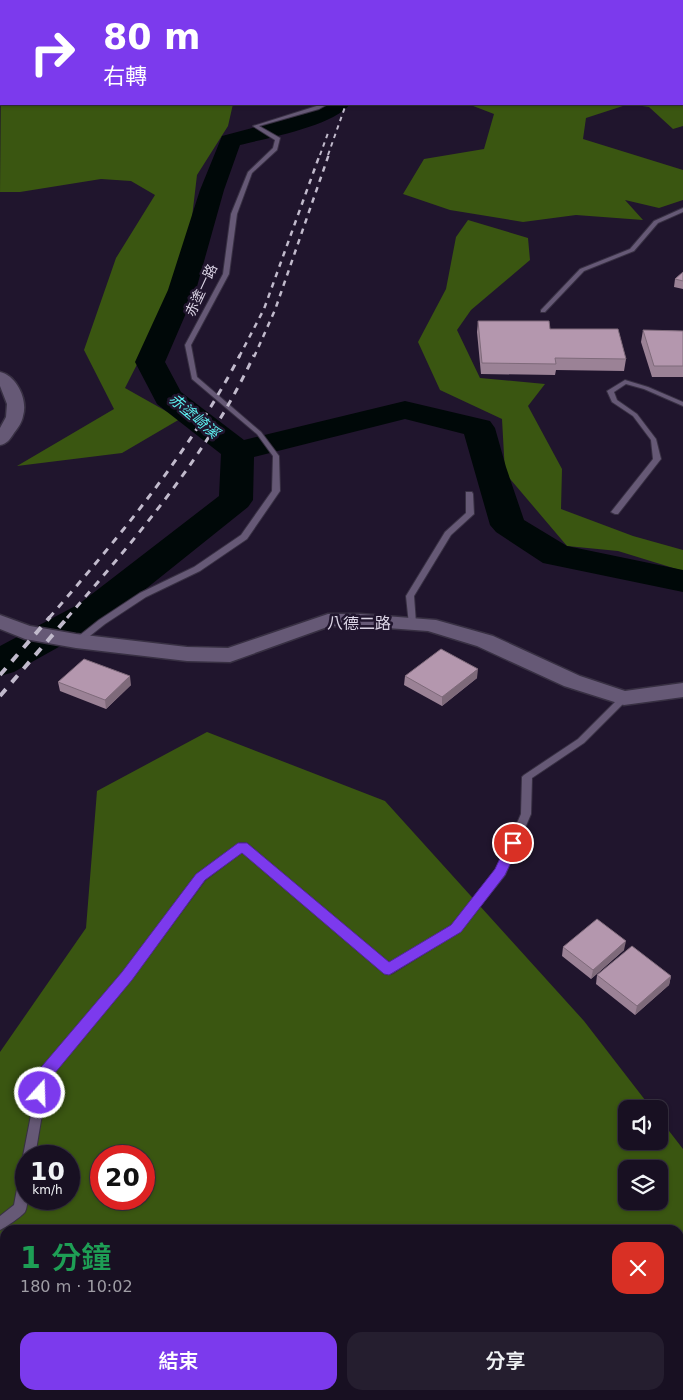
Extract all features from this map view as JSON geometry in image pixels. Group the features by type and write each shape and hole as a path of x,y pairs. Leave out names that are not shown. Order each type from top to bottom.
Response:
{"street":[{"path":"0,377 14,392 16,407 13,422 0,440"},
{"name":"八德二路","path":"0,621 25,632 77,641 187,654 230,655 328,620 360,620 430,625 485,642 572,681 624,698 683,690"}],"lane":[{"name":"赤塗一路","path":"259,434 194,378 188,345 226,274 234,214 250,172 275,149 278,139 255,126 324,105"},
{"path":"543,311 582,270 632,250 656,222 683,210"},
{"path":"615,512 657,459 654,440 635,415 614,401 610,391 625,382 646,388 683,404"},
{"path":"77,641 102,622 144,595 197,569 244,537 276,491 276,456 259,434"},
{"path":"412,624 410,596 448,534 470,514 469,494"},
{"path":"31,1145 42,1077 127,976 201,877 243,846 389,970 456,928 501,872 526,814 527,777 582,741 624,698"},
{"path":"0,1224 18,1210"}],"green space":[{"path":"1,105 233,105 228,126 197,175 186,268 125,388 180,419 122,453 17,466 114,409 84,350 116,258 155,195 131,181 101,179 20,192 0,192"},
{"path":"471,105 626,105 586,118 583,139 683,170 683,200 659,208 625,200 643,220 576,215 523,222 450,210 403,194 424,159 484,149 494,114"},
{"path":"636,105 683,105 683,126 673,129 649,107"},
{"path":"468,220 528,238 530,260 471,310 457,330 480,378 545,384 528,406 562,469 561,509 633,536 683,550 683,571 618,551 567,546 505,473 502,419 440,390 418,342 446,289 456,237"},
{"path":"207,732 385,801 584,1021 645,1100 618,1100 618,1150 668,1150 668,1130 683,1149 683,1225 0,1225 0,1052 86,928 97,791"}],"building":[{"path":"683,272 683,281 675,279"},
{"path":"478,321 549,321 550,329 618,329 626,359 555,358 556,364 482,363"},
{"path":"643,330 683,331 683,366 654,366"},
{"path":"441,649 478,669 442,697 405,676"},
{"path":"84,659 130,676 105,700 58,682"},
{"path":"597,919 626,941 593,970 563,947"},
{"path":"632,946 671,976 637,1006 597,975"}],"waterway":[{"name":"赤塗崎溪","path":"238,451 168,397 150,362 182,290 212,190 230,141 316,118 337,105"},
{"path":"238,451 405,410 479,428 489,467 508,525 556,555 683,581"},
{"name":"赤塗崎溪","path":"0,663 93,612 236,500 238,451"}],"railway":[{"path":"328,155 346,105"},
{"path":"320,155 328,133"},
{"path":"239,357 264,309 320,154"},
{"path":"254,357 275,310 329,154"},
{"path":"49,618 102,556 176,459 220,391 240,355"},
{"path":"67,618 145,525 194,460 216,426 254,355"},
{"path":"0,675 50,617"},
{"path":"0,696 68,617"}],"route":[{"path":"40,1093 42,1077 127,976 201,877 243,846 389,970 456,928 501,872 513,843"}]}
